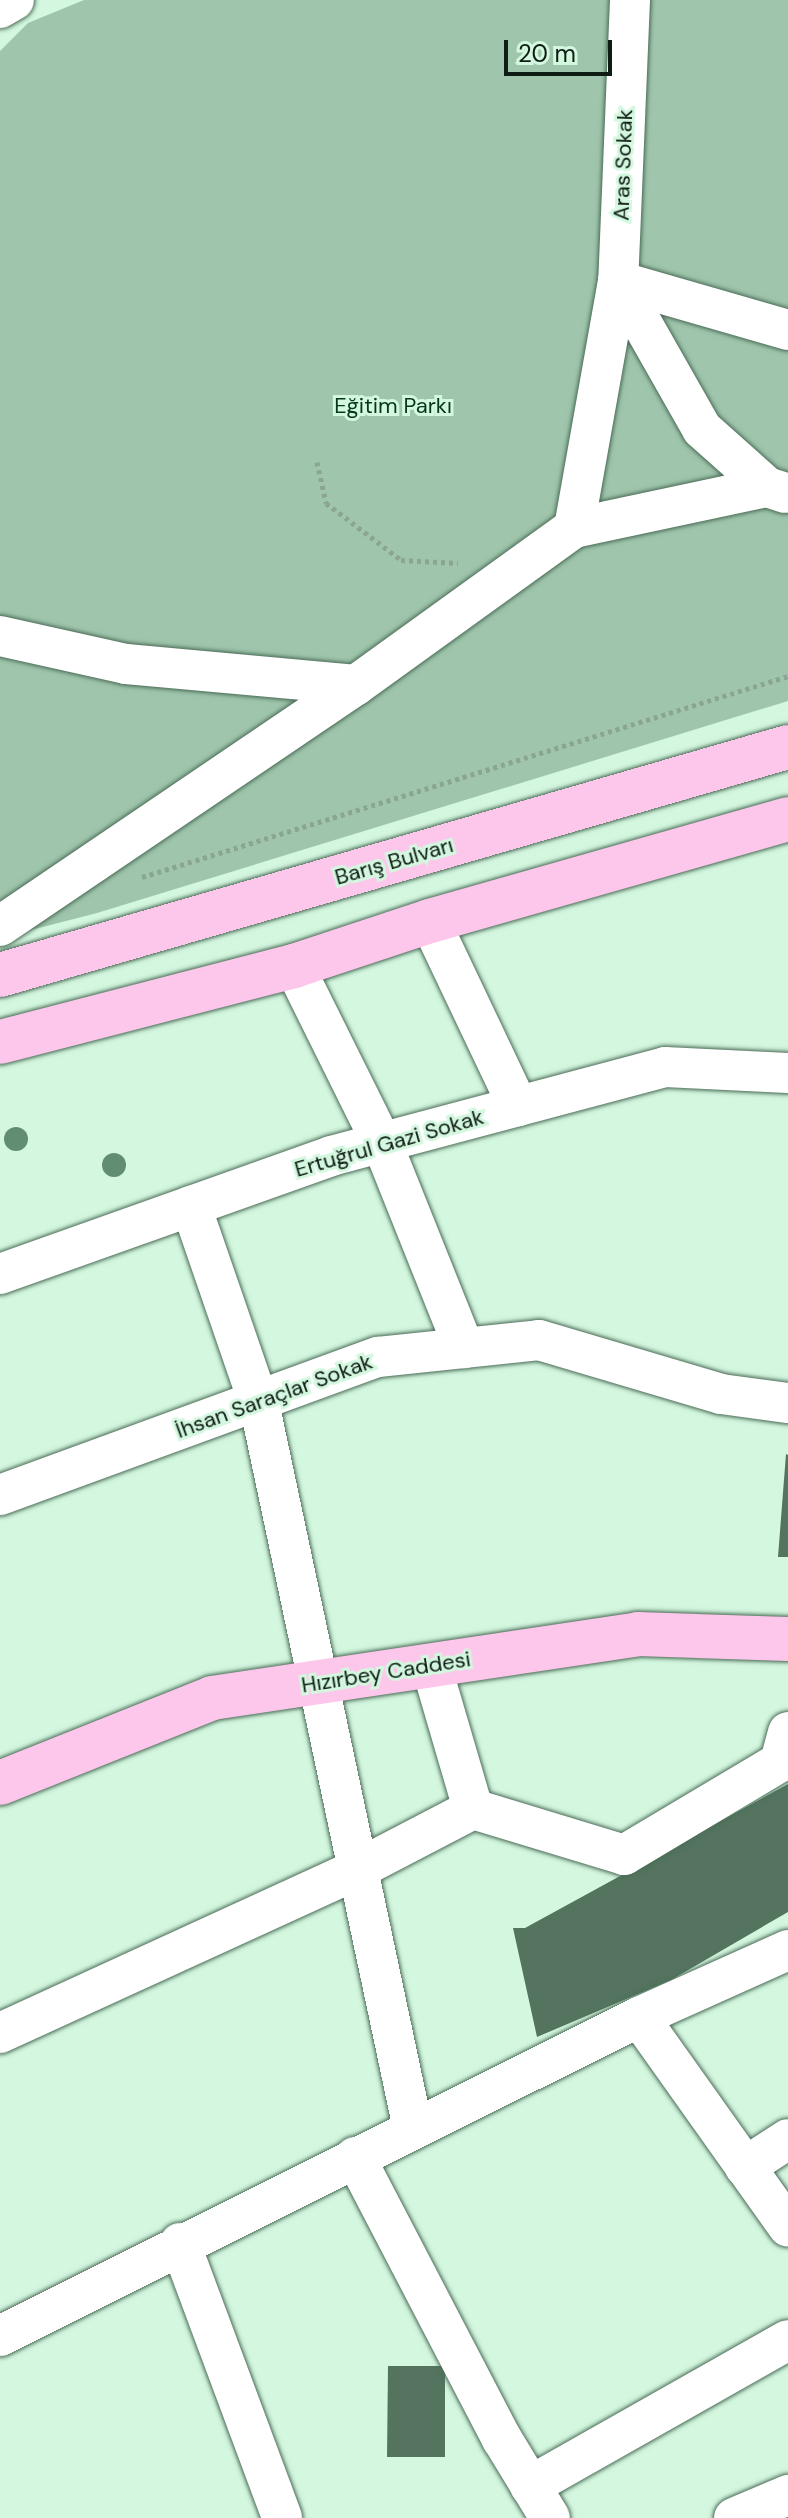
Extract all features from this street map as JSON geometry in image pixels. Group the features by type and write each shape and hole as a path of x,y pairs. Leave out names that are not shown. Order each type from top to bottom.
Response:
{"main road":[{"name":"Barış Bulvarı","path":"0,975 788,747"},
{"path":"0,1042 294,966 430,921 788,819"},
{"name":"Hızırbey Caddesi","path":"0,1783 212,1698 638,1634 788,1639"}],"street":[{"path":"0,8 14,0"},
{"name":"Aras Sokak","path":"574,528 618,281 630,0"},
{"path":"618,281 788,330"},
{"path":"618,281 702,429 778,491"},
{"path":"0,926 356,685 574,528 778,491"},
{"path":"0,636 126,664 356,685"},
{"path":"430,921 518,1106"},
{"path":"294,966 382,1143 464,1348"},
{"name":"Ertuğrul Gazi Sokak","path":"0,1274 382,1143 665,1067 788,1073"},
{"path":"191,1206 259,1403 413,2129"},
{"name":"İhsan Saraçlar Sokak","path":"0,1495 259,1403 378,1357 539,1340 721,1394 788,1403"},
{"path":"431,1665 473,1809"},
{"path":"0,2033 356,1870 473,1809 624,1855 780,1762 788,1732"},
{"path":"0,2336 180,2243 639,2017 788,1950"},
{"path":"639,2017 788,2227"},
{"path":"745,2167 788,2139"},
{"path":"355,2157 540,2502 788,2340"},
{"path":"180,2243 282,2518"},
{"path":"734,2518 788,2495"}],"path":[{"path":"317,462 326,503 401,560 519,567"},
{"path":"134,880 788,676"}],"green space":[{"name":"Eğitim Parkı","path":"84,0 788,0 788,701 97,913 0,938 0,51 28,23"}],"building":[{"path":"786,1454 788,1557 778,1557"},
{"path":"788,1784 788,1912 671,1980 537,2037 513,1928 525,1928"},
{"path":"388,2366 445,2366 445,2457 387,2457"}]}
